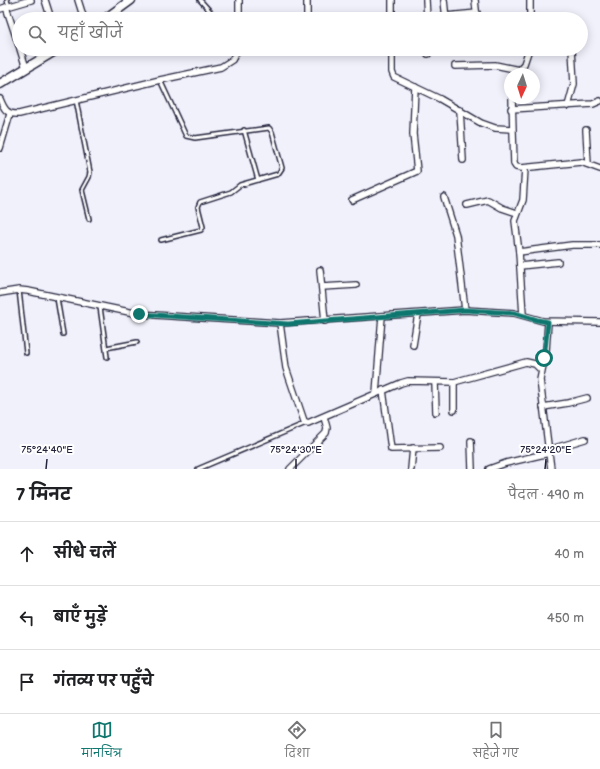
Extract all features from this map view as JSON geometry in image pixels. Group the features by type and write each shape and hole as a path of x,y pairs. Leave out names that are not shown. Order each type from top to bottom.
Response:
{"street":[{"path":"12,28 5,7 31,0"},
{"path":"45,0 49,12"},
{"path":"78,0 82,12"},
{"path":"115,12 131,0"},
{"path":"239,0 239,12"},
{"path":"307,0 307,12"},
{"path":"392,0 392,12"},
{"path":"426,0 427,12"},
{"path":"444,0 445,12"},
{"path":"475,0 476,12"},
{"path":"530,0 530,12"},
{"path":"22,56 26,68"},
{"path":"0,84 46,56"},
{"path":"0,99 6,111 10,114 19,114 221,67 232,60 234,56"},
{"path":"392,56 393,75 489,126 512,129"},
{"path":"520,68 524,64 527,56"},
{"path":"568,106 574,84 572,56"},
{"path":"455,66 496,65 505,68"},
{"path":"352,200 417,171 413,134 415,87"},
{"path":"511,109 593,104 600,101"},
{"path":"511,104 514,164 518,168 581,162 600,168"},
{"path":"460,110 463,160"},
{"path":"0,148 10,114"},
{"path":"586,130 588,164"},
{"path":"523,315 519,252 514,221 523,200 525,168"},
{"path":"444,197 456,235 465,310"},
{"path":"467,205 488,200 499,207 517,213"},
{"path":"519,252 572,245 600,245"},
{"path":"520,266 558,262"},
{"path":"320,270 325,321"},
{"path":"322,287 356,284"},
{"path":"0,293 19,290 139,314 280,324 465,310 506,312 548,322 600,322"},
{"path":"413,346 418,314"},
{"path":"376,393 382,316"},
{"path":"548,322 546,351 540,380 550,469"},
{"path":"280,324 286,368 296,402 306,423 310,423 376,393 408,381 454,382 526,362 535,364 541,370"},
{"path":"435,382 436,412"},
{"path":"454,382 454,410"},
{"path":"383,390 391,448 395,450 440,448"},
{"path":"543,407 587,398"},
{"path":"290,469 326,433 327,428 324,417"},
{"path":"489,469 585,438"},
{"path":"471,441 472,469"},
{"path":"411,469 413,448"}],"lane":[{"path":"5,7 7,0"},
{"path":"200,0 211,12"},
{"path":"160,80 184,133 188,138 264,127 270,128 281,166 280,172 240,185 231,192 200,202 198,207 203,227 201,230 161,240"},
{"path":"76,100 90,172 90,177 82,190 90,218"},
{"path":"244,130 258,180"},
{"path":"19,290 26,353"},
{"path":"57,298 63,334"},
{"path":"100,307 107,357"},
{"path":"106,348 137,342"},
{"path":"198,469 306,423"}],"route":[{"path":"139,314 288,324 359,317 465,310 506,312 548,322 546,351 544,358"}]}
